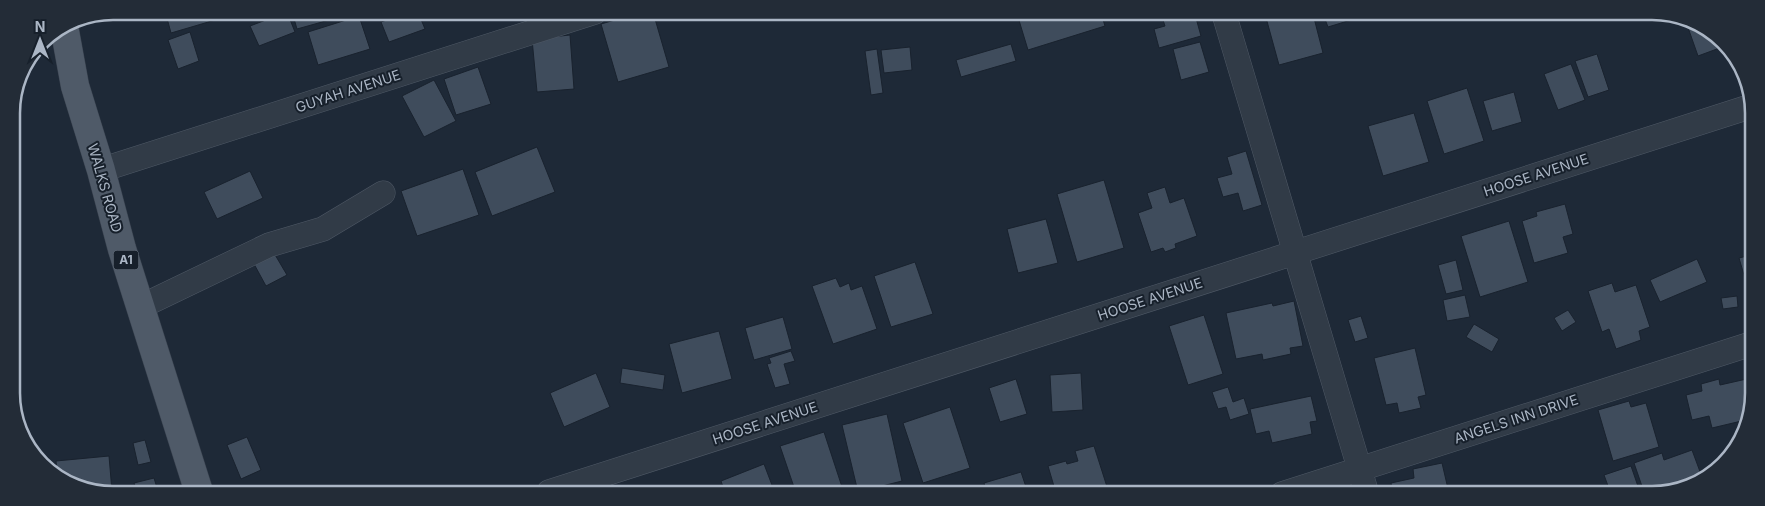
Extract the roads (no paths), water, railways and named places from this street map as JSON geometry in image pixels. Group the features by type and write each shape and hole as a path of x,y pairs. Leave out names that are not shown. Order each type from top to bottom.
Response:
{"main road":[{"name":"WALKS ROAD","path":"65,33 75,86 101,170 122,249 197,486"}],"street":[{"name":"GUYAH AVENUE","path":"101,170 570,20"},
{"path":"1226,20 1365,486"},
{"name":"HOOSE AVENUE","path":"568,486 1745,108"},
{"path":"140,306 269,245 323,229 383,193"},
{"name":"ANGELS INN DRIVE","path":"1307,486 1745,346"}]}
